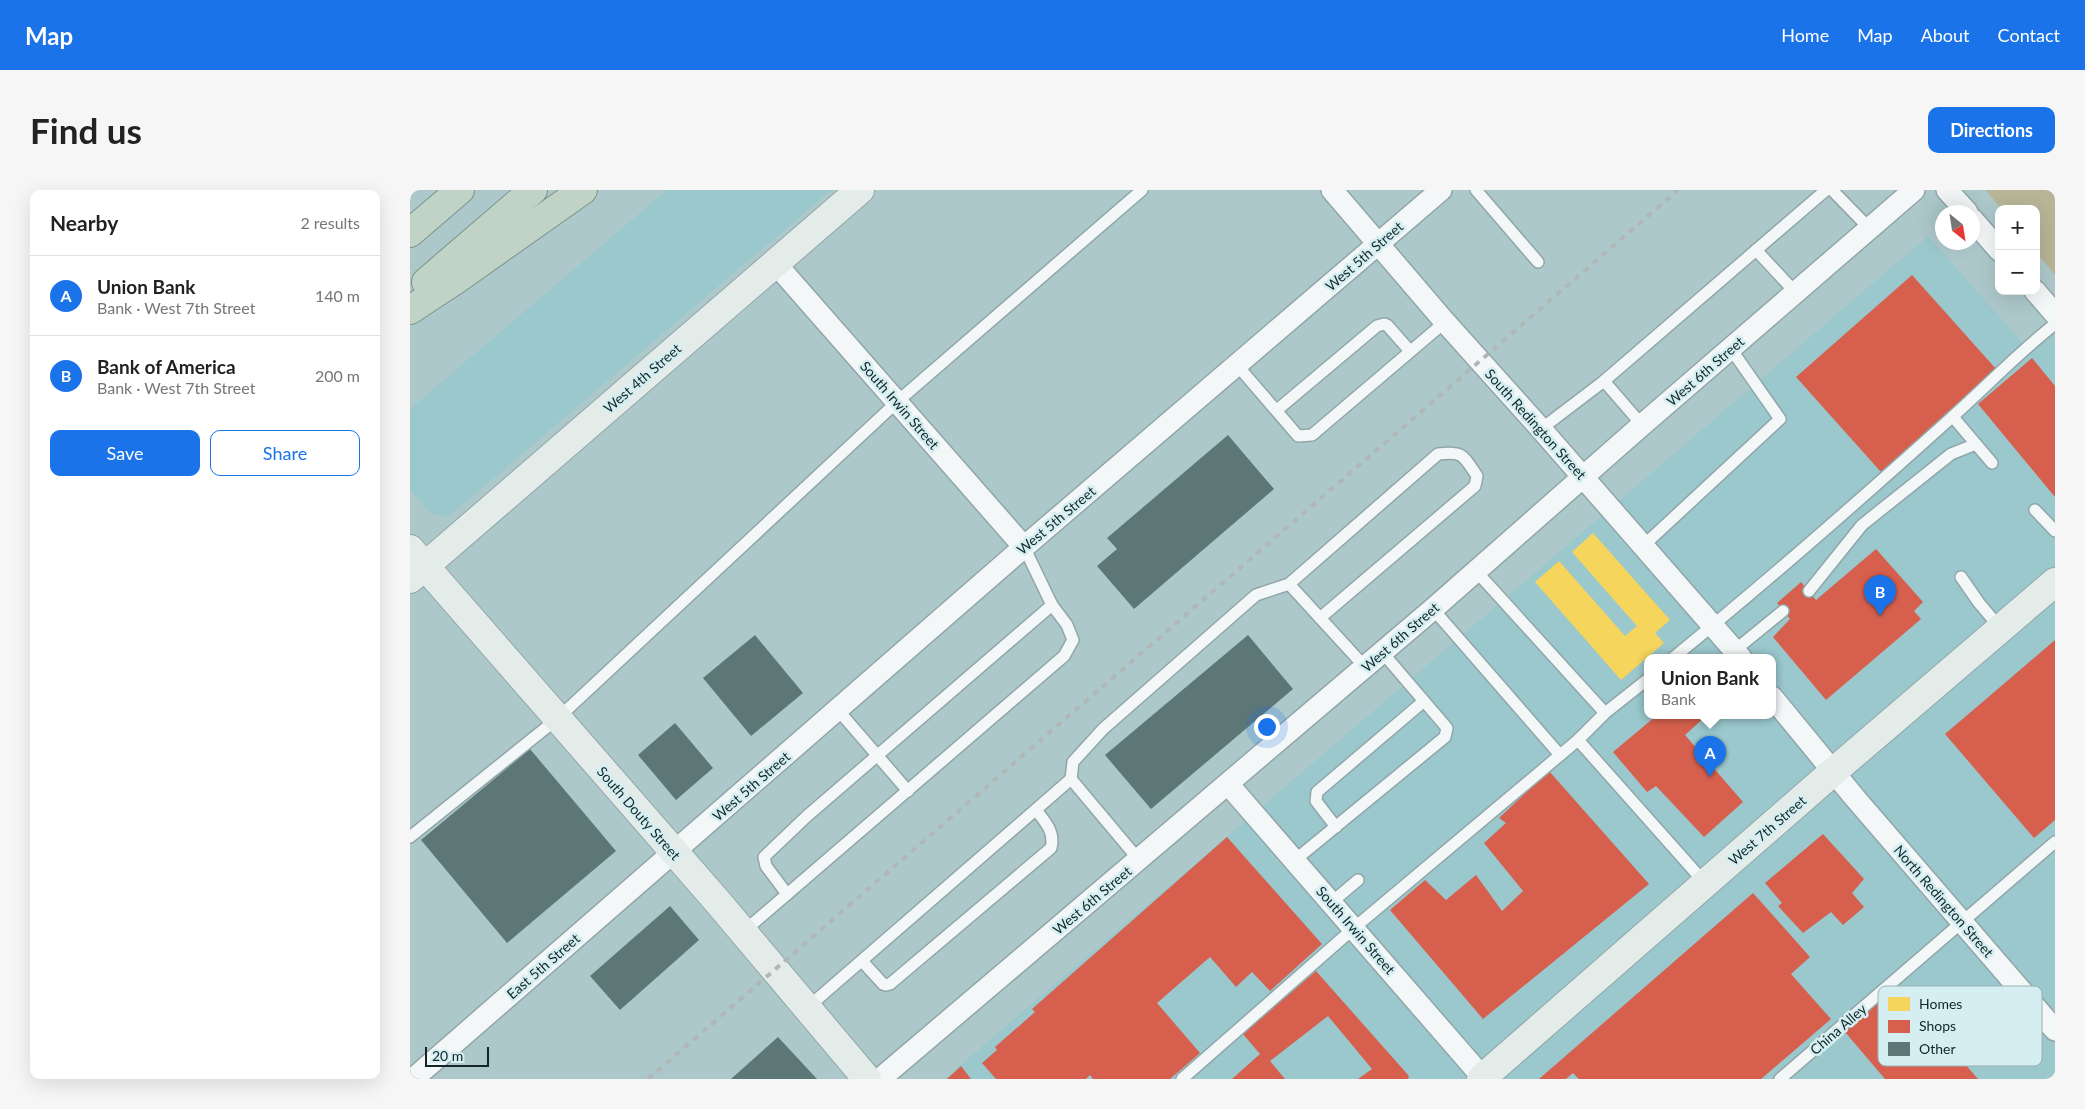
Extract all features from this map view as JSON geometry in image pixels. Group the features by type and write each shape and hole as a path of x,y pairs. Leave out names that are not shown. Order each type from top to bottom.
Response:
{"highway":[{"path":"410,233 460,190"},
{"path":"410,296 533,190"},
{"path":"410,310 583,190"}],"street":[{"name":"West 4th Street","path":"415,565 860,190"},
{"name":"South Redington Street","path":"1332,190 1445,322 1584,477 1738,654"},
{"name":"West 5th Street","path":"674,853 1024,547 1238,366 1441,190"},
{"name":"West 6th Street","path":"880,1079 1433,609 1914,190"},
{"path":"1947,190 1961,205"},
{"path":"1980,228 1995,245"},
{"name":"South Irwin Street","path":"775,263 898,401 1024,547"},
{"path":"2038,295 2055,314"},
{"name":"South Douty Street","path":"415,565 557,719 743,932 867,1079"},
{"name":"West 7th Street","path":"1482,1078 1834,771 2055,582"},
{"path":"1776,703 1834,771"},
{"name":"North Redington Street","path":"1834,771 2018,986"},
{"name":"South Irwin Street","path":"1228,784 1332,902 1482,1078"},
{"name":"East 5th Street","path":"413,1079 674,853"},
{"name":"North Redington Street","path":"2042,1015 2055,1030"}],"lane":[{"path":"410,837 557,719 898,401 1142,190"},
{"path":"1476,190 1538,262"},
{"path":"1541,429 1604,381 1826,190"},
{"path":"1832,190 1870,229"},
{"path":"1756,250 1796,292"},
{"path":"1238,366 1298,436 1312,435 1445,322"},
{"path":"1678,654 1713,626 1953,417 2034,340 2055,324"},
{"path":"1277,410 1377,326 1387,325 1410,351"},
{"path":"1643,546 1780,419 1731,349"},
{"path":"1604,381 1642,425"},
{"path":"1953,417 1992,463"},
{"path":"1809,591 1862,525 1951,454 1976,444"},
{"path":"807,1008 1070,779 1073,762 1102,729 1256,595 1289,584 1438,454 1455,452 1466,459 1477,476 1475,486 1320,618"},
{"path":"2035,510 2055,531"},
{"path":"743,932 1064,656 1073,640 1067,625 1052,606 1024,547"},
{"path":"1476,571 1605,713"},
{"path":"1961,577 1979,603 2001,629"},
{"path":"1289,584 1365,667"},
{"path":"787,894 766,866 764,857 806,816 1052,606"},
{"path":"1433,609 1560,755"},
{"path":"1738,654 1783,611"},
{"path":"1295,860 1445,738 1447,728 1382,652"},
{"path":"1182,1079 1354,928 1578,740 1605,713 1644,682"},
{"path":"1336,827 1316,802 1317,792 1424,700"},
{"path":"838,710 908,791"},
{"path":"1578,740 1705,883"},
{"path":"1070,779 1139,860"},
{"path":"862,961 883,984 890,984 1051,848 1053,838 1050,829 1036,810"},
{"name":"China Alley","path":"1888,986 2055,842"},
{"path":"1332,902 1358,880"},
{"name":"China Alley","path":"1780,1079 1878,995"}],"shaded area":[{"path":"667,190 831,190 448,517 431,514 410,489 410,409"},
{"path":"1986,190 2055,190 2055,275 2040,257 2040,205 1998,205"},
{"path":"1928,236 1935,244 1935,250 1940,250 2029,350 2055,328 2055,1079 944,1079"}],"building: Homes":[{"path":"1593,533 1670,620 1655,633 1664,643 1651,654 1644,654 1644,660 1621,680 1535,582 1559,561 1625,636 1637,626 1572,552"}],"building: Shops":[{"path":"1912,275 1997,370 1881,472 1796,377"},
{"path":"2032,358 2055,386 2055,497 1978,404"},
{"path":"1876,549 1923,602 1914,611 1921,619 1826,700 1773,637 1790,619 1777,603 1801,582 1816,600"},
{"path":"2055,640 2055,820 2034,838 1945,734"},
{"path":"1652,719 1703,719 1685,735 1743,802 1704,837 1656,786 1647,792 1613,752"},
{"path":"1549,771 1649,884 1483,1019 1390,910 1425,880 1446,900 1476,875 1502,911 1523,891 1484,843 1506,823 1499,818"},
{"path":"1823,834 1864,879 1852,893 1864,907 1843,925 1831,912 1803,933 1778,906 1782,903 1765,883"},
{"path":"1227,837 1322,944 1270,991 1252,972 1236,987 1210,957 1157,1003 1200,1053 1170,1079 1093,1079 1090,1075 1086,1079 996,1079 982,1063 997,1050 995,1047 1035,1012 1032,1009"},
{"path":"1753,893 1810,957 1791,974 1831,1019 1761,1079 1579,1079 1573,1073 1566,1079 1539,1079"},
{"path":"1316,971 1409,1076 1408,1079 1358,1079 1372,1069 1328,1016 1270,1061 1285,1079 1232,1079 1260,1054 1243,1034"},
{"path":"1878,1003 1878,1066 1967,1066 1978,1079 1885,1079 1845,1032"},
{"path":"961,1066 971,1079 947,1079"}],"building: Other":[{"path":"1228,435 1274,489 1134,609 1097,566 1117,549 1107,538"},
{"path":"755,635 803,693 751,736 703,678"},
{"path":"1248,635 1293,689 1151,809 1105,755"},
{"path":"675,723 713,768 676,800 638,755"},
{"path":"530,749 616,851 507,943 421,840"},
{"path":"670,906 699,940 620,1010 590,976"},
{"path":"778,1037 817,1079 731,1079"}],"railway":[{"path":"648,1079 1678,190"}],"place":[{"name":"Bank of America","path":"1880,616"},
{"name":"Union Bank","path":"1710,777"}]}
